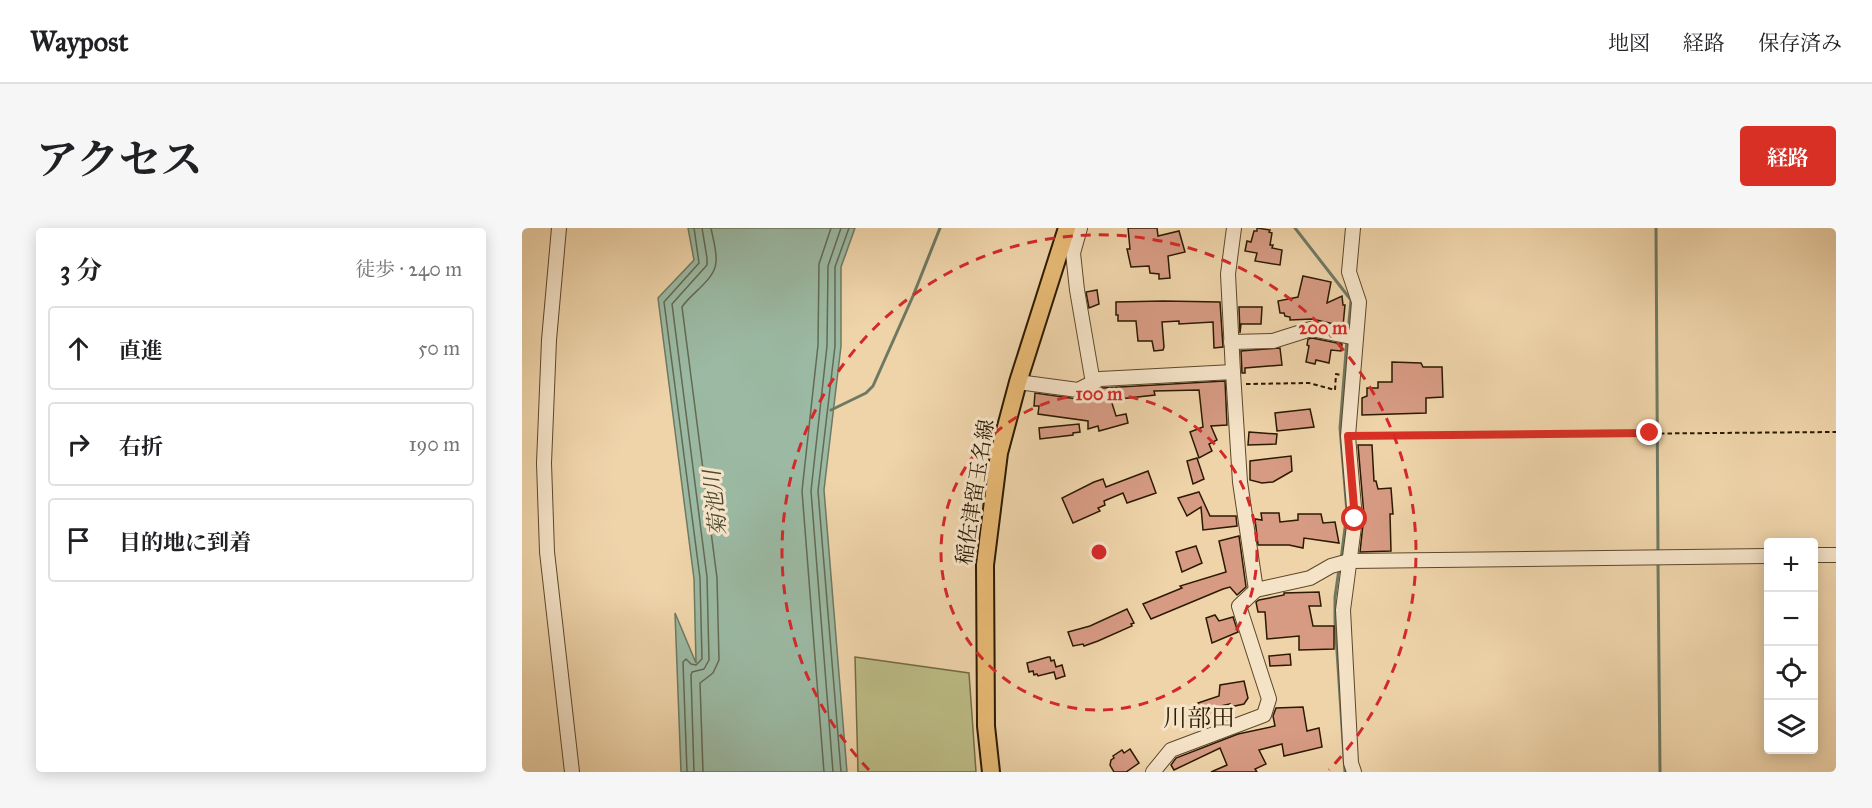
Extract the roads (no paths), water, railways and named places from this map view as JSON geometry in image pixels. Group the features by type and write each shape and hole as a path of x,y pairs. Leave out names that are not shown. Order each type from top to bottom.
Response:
{"main road":[{"name":"稲佐津留玉名線","path":"991,772 986,726 985,565 999,453 1018,382 1067,228"}],"street":[{"path":"559,228 549,340 544,463 547,552 572,772"},
{"path":"1080,228 1073,253 1077,291 1093,382"},
{"path":"1234,228 1228,274 1233,378 1240,482 1256,590"},
{"path":"1353,228 1349,272 1359,302 1350,337 1348,436 1355,519 1343,610 1351,763 1354,772"},
{"path":"1231,342 1273,341 1311,330 1350,337"},
{"path":"1018,382 1078,390 1100,379 1233,378"},
{"path":"1818,555 1836,555"},
{"path":"1154,772 1171,750 1264,715 1269,699 1239,606 1256,590 1310,578 1331,566 1349,561 1764,556"}],"water":[{"name":"菊池川","path":"688,228 855,228 841,267 841,346 824,490 847,772 681,772 675,613 696,663 694,579 658,298 694,260"}],"waterway":[{"path":"831,410 866,393 873,386 940,228"},
{"path":"1295,228 1351,300 1348,333"},
{"path":"1656,228 1658,553"},
{"path":"1341,560 1347,512 1340,428 1347,339"},
{"path":"1658,563 1660,772"},
{"path":"1339,569 1335,597 1335,621 1345,772"}],"district":[{"name":"川部田","path":"1199,718"}]}
